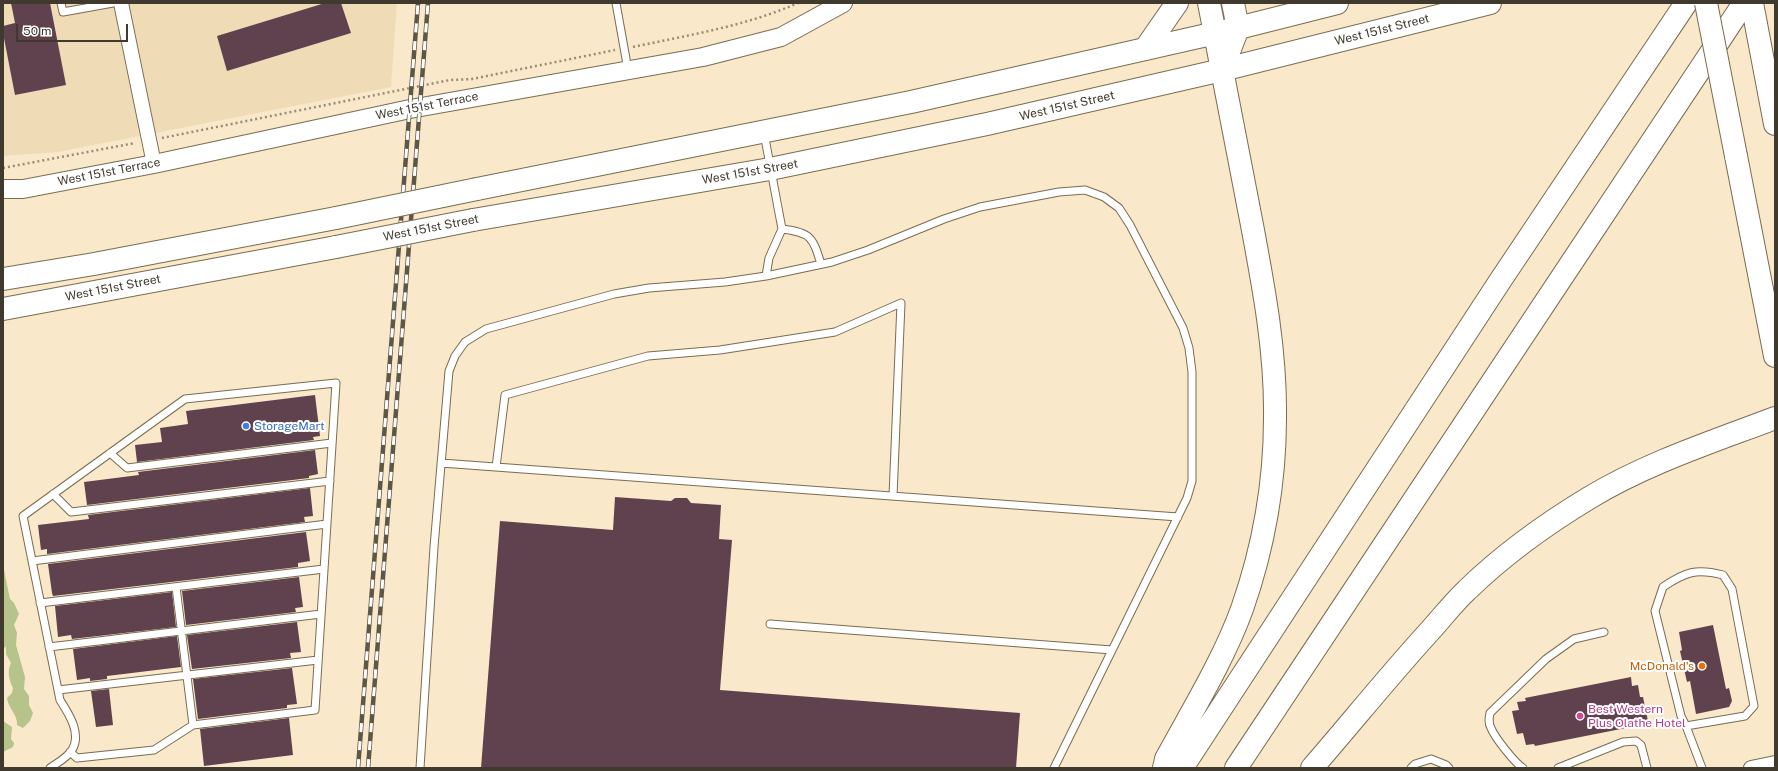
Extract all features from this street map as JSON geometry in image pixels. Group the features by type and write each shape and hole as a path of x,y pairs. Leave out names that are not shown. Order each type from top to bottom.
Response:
{"main road":[{"path":"1145,49 1177,3"},
{"path":"1164,768 1166,759 1231,637 1242,607 1270,494 1273,456 1275,419 1271,346 1262,282 1209,3"},
{"path":"1222,70 1238,28 1233,3"},
{"path":"3,279 94,264 336,218 477,188 912,102 1238,28 1337,3"},
{"name":"West 151st Street","path":"3,309 474,220 770,169 987,124 1222,70 1490,3"},
{"path":"1182,768 1500,281 1686,3"},
{"path":"1706,3 1775,356"},
{"path":"1236,768 1744,3"},
{"path":"1752,3 1775,124"},
{"path":"1312,768 1408,655 1466,591 1505,557 1534,535 1590,497 1630,476 1682,452 1775,418"}],"street":[{"path":"121,3 154,164"},
{"name":"West 151st Terrace","path":"3,190 23,189 154,164 415,108 703,57 781,37 843,3"},
{"path":"1751,768 1775,763"}],"lane":[{"path":"61,3 63,12 113,3"},
{"path":"616,3 628,70"},
{"path":"764,131 782,229 769,258 766,276"},
{"path":"420,768 441,463 449,371 455,356 465,342 486,329 614,294 649,288 724,282 766,276 821,264 868,250 944,219 980,207 1059,192 1085,190 1104,197 1119,208 1130,225 1183,328 1189,348 1192,372 1192,481 1187,498 1178,517 1054,768"},
{"path":"782,229 797,231 813,241 821,264"},
{"path":"496,467 505,395 648,356 720,350 835,332 901,303 893,496"},
{"path":"50,768 70,752 76,741 73,720 60,700 23,516 185,399 336,383 315,710 193,725 154,750 77,758 70,752"},
{"path":"110,453 127,468 332,443"},
{"path":"441,463 1178,517"},
{"path":"53,494 71,512 330,481"},
{"path":"32,560 327,524"},
{"path":"40,603 324,569"},
{"path":"1686,726 1745,716 1754,706 1732,589 1723,575 1706,571 1681,575 1663,587 1656,611 1681,716 1702,768"},
{"path":"176,587 193,725"},
{"path":"49,647 321,614"},
{"path":"770,624 1112,650"},
{"path":"1523,768 1505,748 1491,728 1489,720 1490,712 1546,659 1574,638 1604,632"},
{"path":"58,690 318,660"},
{"path":"1558,768 1623,742 1636,741 1641,745 1647,768"},
{"path":"1411,768 1415,764 1431,758 1449,768"}],"path":[{"path":"3,168 456,80"}],"shaded area":[{"path":"3,3 397,3 391,87 58,152 3,156"}],"green space":[{"path":"3,565 10,599 14,603 19,614 14,625 17,633 16,645 25,677 24,689 29,696 29,705 33,713 30,721 23,728 17,725 16,718 7,698 12,693 13,688 9,676 11,663 6,654 6,646 3,650"},
{"path":"3,721 12,727 11,739 14,743 13,747 3,752"}],"building":[{"path":"11,3 50,3 66,85 15,95 3,33 3,26 15,23"},
{"path":"325,3 341,3 351,33 227,71 217,36"},
{"name":"StorageMart","path":"315,395 320,436 313,437 314,440 137,462 135,445 162,442 160,428 188,424 186,411"},
{"path":"315,450 318,474 309,476 309,478 87,505 84,482 139,475 138,472"},
{"path":"310,488 313,516 304,517 305,522 47,554 47,549 41,550 38,525 89,519 88,515"},
{"path":"615,497 671,501 675,498 687,498 691,503 721,505 719,539 732,540 720,690 1020,713 1016,768 481,768 500,521 613,530"},
{"path":"306,532 310,561 298,563 298,567 53,596 52,593 48,564"},
{"path":"299,577 303,607 295,608 296,612 186,625 182,591"},
{"path":"172,592 176,627 72,639 71,635 58,637 55,606"},
{"path":"297,622 301,652 290,653 291,658 192,669 187,635"},
{"name":"McDonald's","path":"1713,625 1726,689 1729,688 1732,701 1729,707 1696,714 1690,681 1687,682 1680,651 1682,650 1679,632"},
{"path":"177,636 181,667 107,676 107,679 90,681 90,678 77,680 73,649"},
{"path":"292,668 297,704 287,705 287,708 198,719 193,679"},
{"name":"Best Western Plus Olathe Hotel","path":"1631,677 1632,686 1638,685 1640,697 1643,697 1648,721 1640,722 1641,725 1535,746 1534,744 1526,745 1523,733 1517,734 1512,711 1519,710 1517,702 1526,701 1525,698"},
{"path":"109,689 113,725 96,727 91,691"},
{"path":"289,718 293,755 204,766 200,729"}],"railway":[{"path":"358,768 418,3"},
{"path":"368,768 428,3"}],"place":[{"name":"StorageMart","path":"246,426"},
{"name":"McDonald's","path":"1702,666"},
{"name":"Best Western Plus Olathe Hotel","path":"1580,716"}]}
